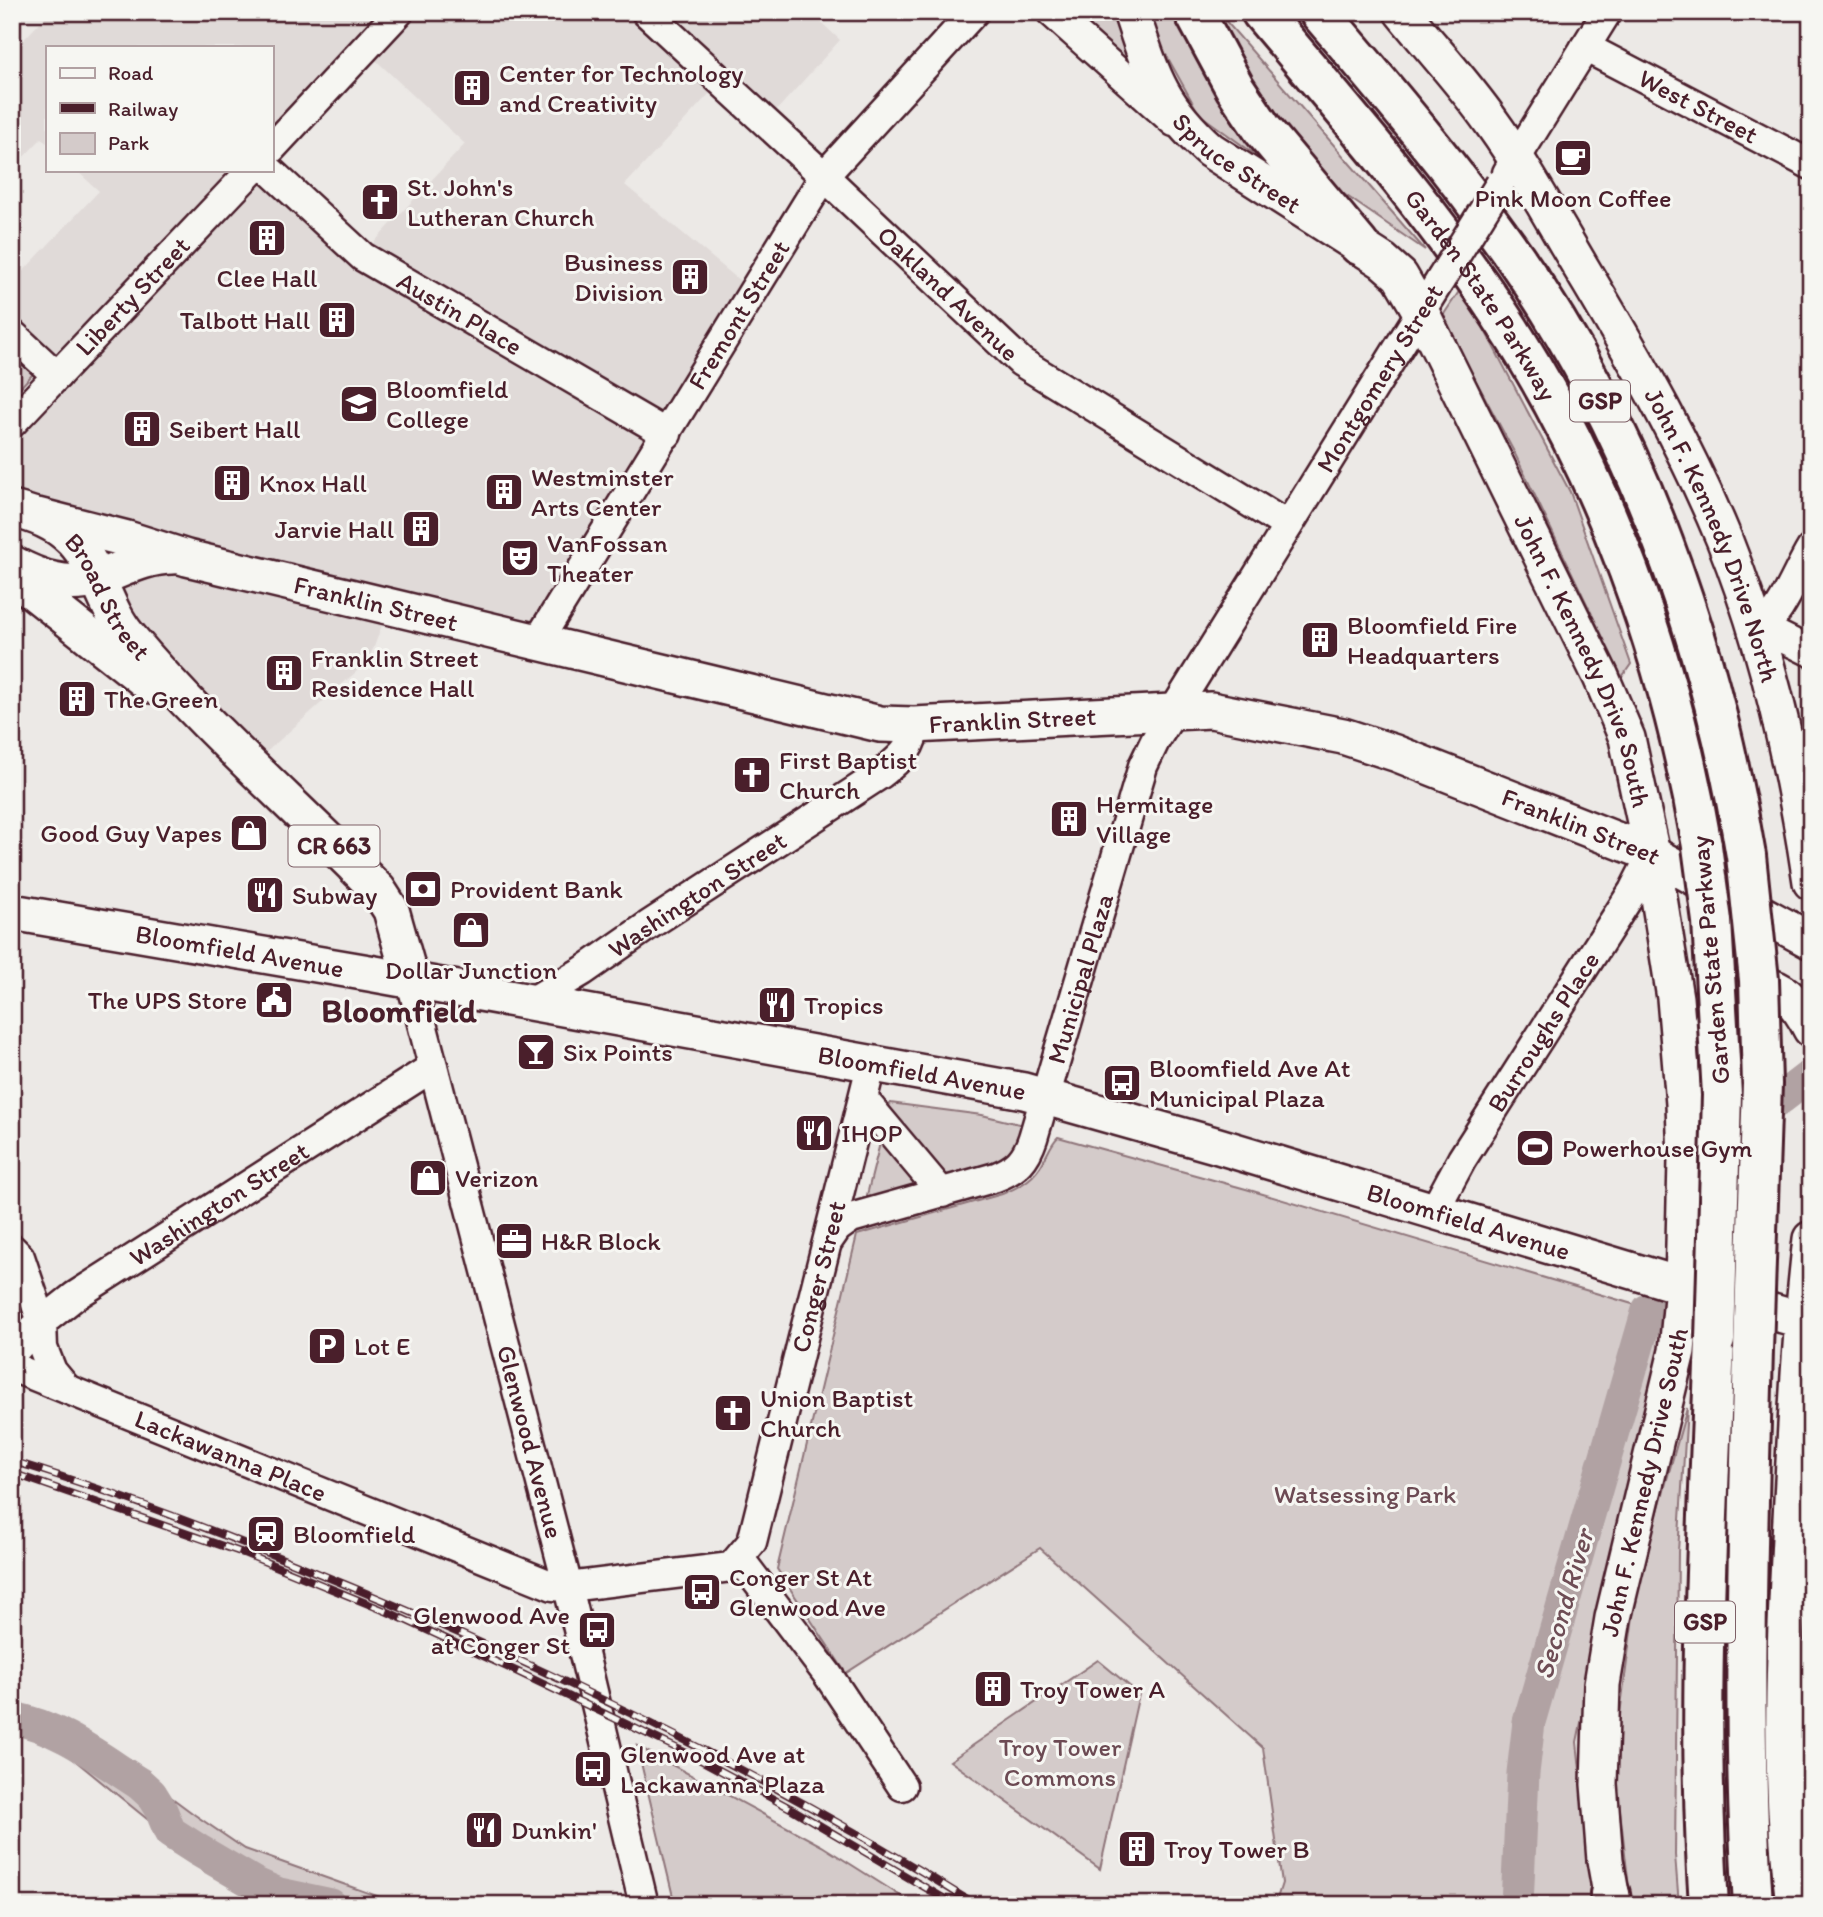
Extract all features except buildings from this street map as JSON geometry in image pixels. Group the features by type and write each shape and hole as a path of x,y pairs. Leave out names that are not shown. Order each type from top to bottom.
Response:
{"highway":[{"path":"1194,12 1235,88 1263,130 1359,245"},
{"name":"Garden State Parkway","path":"1261,12 1425,211 1502,318 1551,401 1595,491 1643,610 1677,726 1702,846 1713,933 1721,1060 1704,1679 1704,1804 1709,1905"},
{"name":"Garden State Parkway","path":"1319,12 1423,135 1515,257 1604,408 1648,503 1696,636 1723,737 1746,856 1756,944 1760,1014 1761,1117 1745,1675 1746,1779 1753,1905"}],"main road":[{"path":"1131,12 1160,90 1177,116 1210,150"},
{"name":"John F. Kennedy Drive North","path":"1402,12 1479,105 1508,171 1663,409 1721,532 1756,632 1788,760 1811,882"},
{"name":"Spruce Street","path":"1210,150 1383,261 1400,276 1420,312"},
{"name":"John F. Kennedy Drive South","path":"1420,312 1620,718 1633,762 1670,960 1684,1104 1686,1160 1683,1286 1677,1352 1618,1597 1602,1684 1599,1784 1612,1901"},
{"name":"Franklin Street","path":"25,512 187,558 880,724 914,725 1174,711 1226,712 1343,736 1385,749 1652,854 1811,941"},
{"name":"Broad Street","path":"25,512 48,521 71,538 87,558 114,615 128,636 220,734 378,890 391,910 411,981"},
{"name":"Franklin Street","path":"12,564 58,582 78,582 97,578 145,559 164,556 187,558"},
{"name":"Broad Street","path":"12,575 122,663 220,734"},
{"name":"Bloomfield Avenue","path":"12,912 872,1062 1046,1096 1807,1321"},
{"path":"1684,1104 1705,1035 1721,1005 1736,992 1752,985 1762,985 1781,992 1798,1007 1811,1029"},
{"path":"1794,1905 1787,1833 1783,1740 1787,1608 1811,1239"}],"street":[{"path":"273,147 399,12"},
{"name":"Oakland Avenue","path":"646,12 1021,362 1289,526"},
{"name":"Fremont Street","path":"538,641 824,176 974,12"},
{"name":"Spruce Street","path":"1051,12 1153,105 1210,150"},
{"name":"Montgomery Street","path":"1174,711 1607,12"},
{"name":"West Street","path":"1585,47 1811,165"},
{"name":"Liberty Street","path":"12,423 250,172"},
{"name":"Austin Place","path":"272,172 363,257 667,434"},
{"path":"12,334 57,376"},
{"path":"1756,632 1774,616 1811,549"},
{"path":"1756,632 1773,633 1811,652"},
{"name":"Municipal Plaza","path":"827,1244 837,1228 851,1218 996,1177 1019,1165 1030,1148 1139,777 1148,755 1174,711"},
{"name":"Washington Street","path":"531,1002 583,971 881,774 908,749 914,725"},
{"name":"Burroughs Place","path":"1434,1212 1462,1159 1633,891 1652,854"},
{"name":"Glenwood Avenue","path":"411,981 568,1587 644,1905"},
{"name":"Conger Street","path":"740,1559 752,1542 872,1062"},
{"name":"Washington Street","path":"12,1354 24,1338 75,1296 433,1067"},
{"path":"864,1100 942,1193"},
{"path":"12,1249 20,1257 42,1322 43,1348 52,1371 67,1389"},
{"name":"Lackawanna Place","path":"12,1367 553,1586 568,1587"},
{"path":"568,1587 715,1571 731,1567 740,1559 828,1675 902,1786"},
{"path":"1787,1608 1801,1678 1811,1805"}],"shaded area":[{"path":"50,12 393,12 273,140 273,46 46,46 46,142 41,139 12,169 12,52"},
{"name":"Bloomfield College","path":"401,12 810,12 840,40 766,122 721,81 625,185 751,290 536,637 390,603 366,663 254,763 134,639 95,565 12,508 12,431 65,378 12,328 12,283 99,191 78,172 273,172 366,251 465,144 366,51"}],"green space":[{"path":"1069,12 1115,12 1135,69"},
{"path":"1146,12 1183,12 1300,187 1199,114 1154,33"},
{"path":"1213,12 1218,12 1425,250 1341,192 1269,120"},
{"path":"1462,287 1570,492 1631,664 1622,677 1514,452 1442,317"},
{"path":"12,354 33,374 12,396"},
{"path":"890,1103 982,1115 1023,1125 1013,1149 992,1164 866,1199"},
{"name":"Watsessing Park","path":"1058,1137 1246,1189 1666,1314 1577,1742 1595,1905 1275,1905 1282,1883 1263,1748 1040,1548 846,1673 777,1569 857,1235 1013,1189 1036,1172"},
{"path":"1687,1408 1678,1552 1675,1855 1679,1905 1631,1905 1614,1759 1637,1586"},
{"name":"Troy Tower Commons","path":"1098,1660 1139,1694 1100,1869 950,1761"},
{"path":"64,1723 90,1737 245,1849 402,1905 296,1905 216,1870 163,1832 72,1758"},
{"path":"637,1746 822,1846 915,1905 675,1905"}],"waterway":[{"name":"Second River","path":"1742,1118 1781,1098 1811,1075"},
{"name":"Second River","path":"1517,1905 1523,1773 1529,1722 1648,1310"},
{"path":"12,1718 30,1722 63,1736 140,1784 151,1794 170,1832 254,1883 279,1894 331,1905"}],"railway":[{"path":"12,1461 192,1523 473,1639 729,1763 812,1808 976,1905"},
{"path":"12,1473 246,1554 388,1612 695,1757 792,1809 955,1905"}],"place":[{"name":"Center for Technology and Creativity","path":"472,88"},
{"name":"Pink Moon Coffee","path":"1573,158"},
{"name":"St. John's Lutheran Church","path":"380,202"},
{"name":"Clee Hall","path":"267,238"},
{"name":"Business Division","path":"690,277"},
{"name":"Talbott Hall","path":"337,320"},
{"name":"Bloomfield College","path":"359,404"},
{"name":"Seibert Hall","path":"142,429"},
{"name":"Knox Hall","path":"232,483"},
{"name":"Westminster Arts Center","path":"504,492"},
{"name":"Jarvie Hall","path":"421,529"},
{"name":"VanFossan Theater","path":"520,558"},
{"name":"Bloomfield Fire Headquarters","path":"1320,640"},
{"name":"Franklin Street Residence Hall","path":"284,673"},
{"name":"The Green","path":"77,699"},
{"name":"First Baptist Church","path":"752,775"},
{"name":"Hermitage Village","path":"1069,819"},
{"name":"Good Guy Vapes","path":"249,833"},
{"name":"Provident Bank","path":"423,889"},
{"name":"Subway","path":"265,895"},
{"name":"Dollar Junction","path":"471,930"},
{"name":"The UPS Store","path":"274,1000"},
{"name":"Tropics","path":"777,1005"},
{"name":"Six Points","path":"536,1052"},
{"name":"Bloomfield Ave At Municipal Plaza","path":"1122,1083"},
{"name":"IHOP","path":"814,1133"},
{"name":"Powerhouse Gym","path":"1535,1148"},
{"name":"Verizon","path":"428,1178"},
{"name":"H&R Block","path":"514,1241"},
{"name":"Lot E","path":"327,1346"},
{"name":"Union Baptist Church","path":"733,1413"},
{"name":"Bloomfield","path":"266,1534"},
{"name":"Conger St At Glenwood Ave","path":"702,1592"},
{"name":"Glenwood Ave at Conger St","path":"597,1630"},
{"name":"Troy Tower A","path":"993,1689"},
{"name":"Glenwood Ave at Lackawanna Plaza","path":"593,1769"},
{"name":"Dunkin'","path":"484,1830"},
{"name":"Troy Tower B","path":"1137,1849"}],"district":[{"name":"Bloomfield","path":"399,1010"}]}
